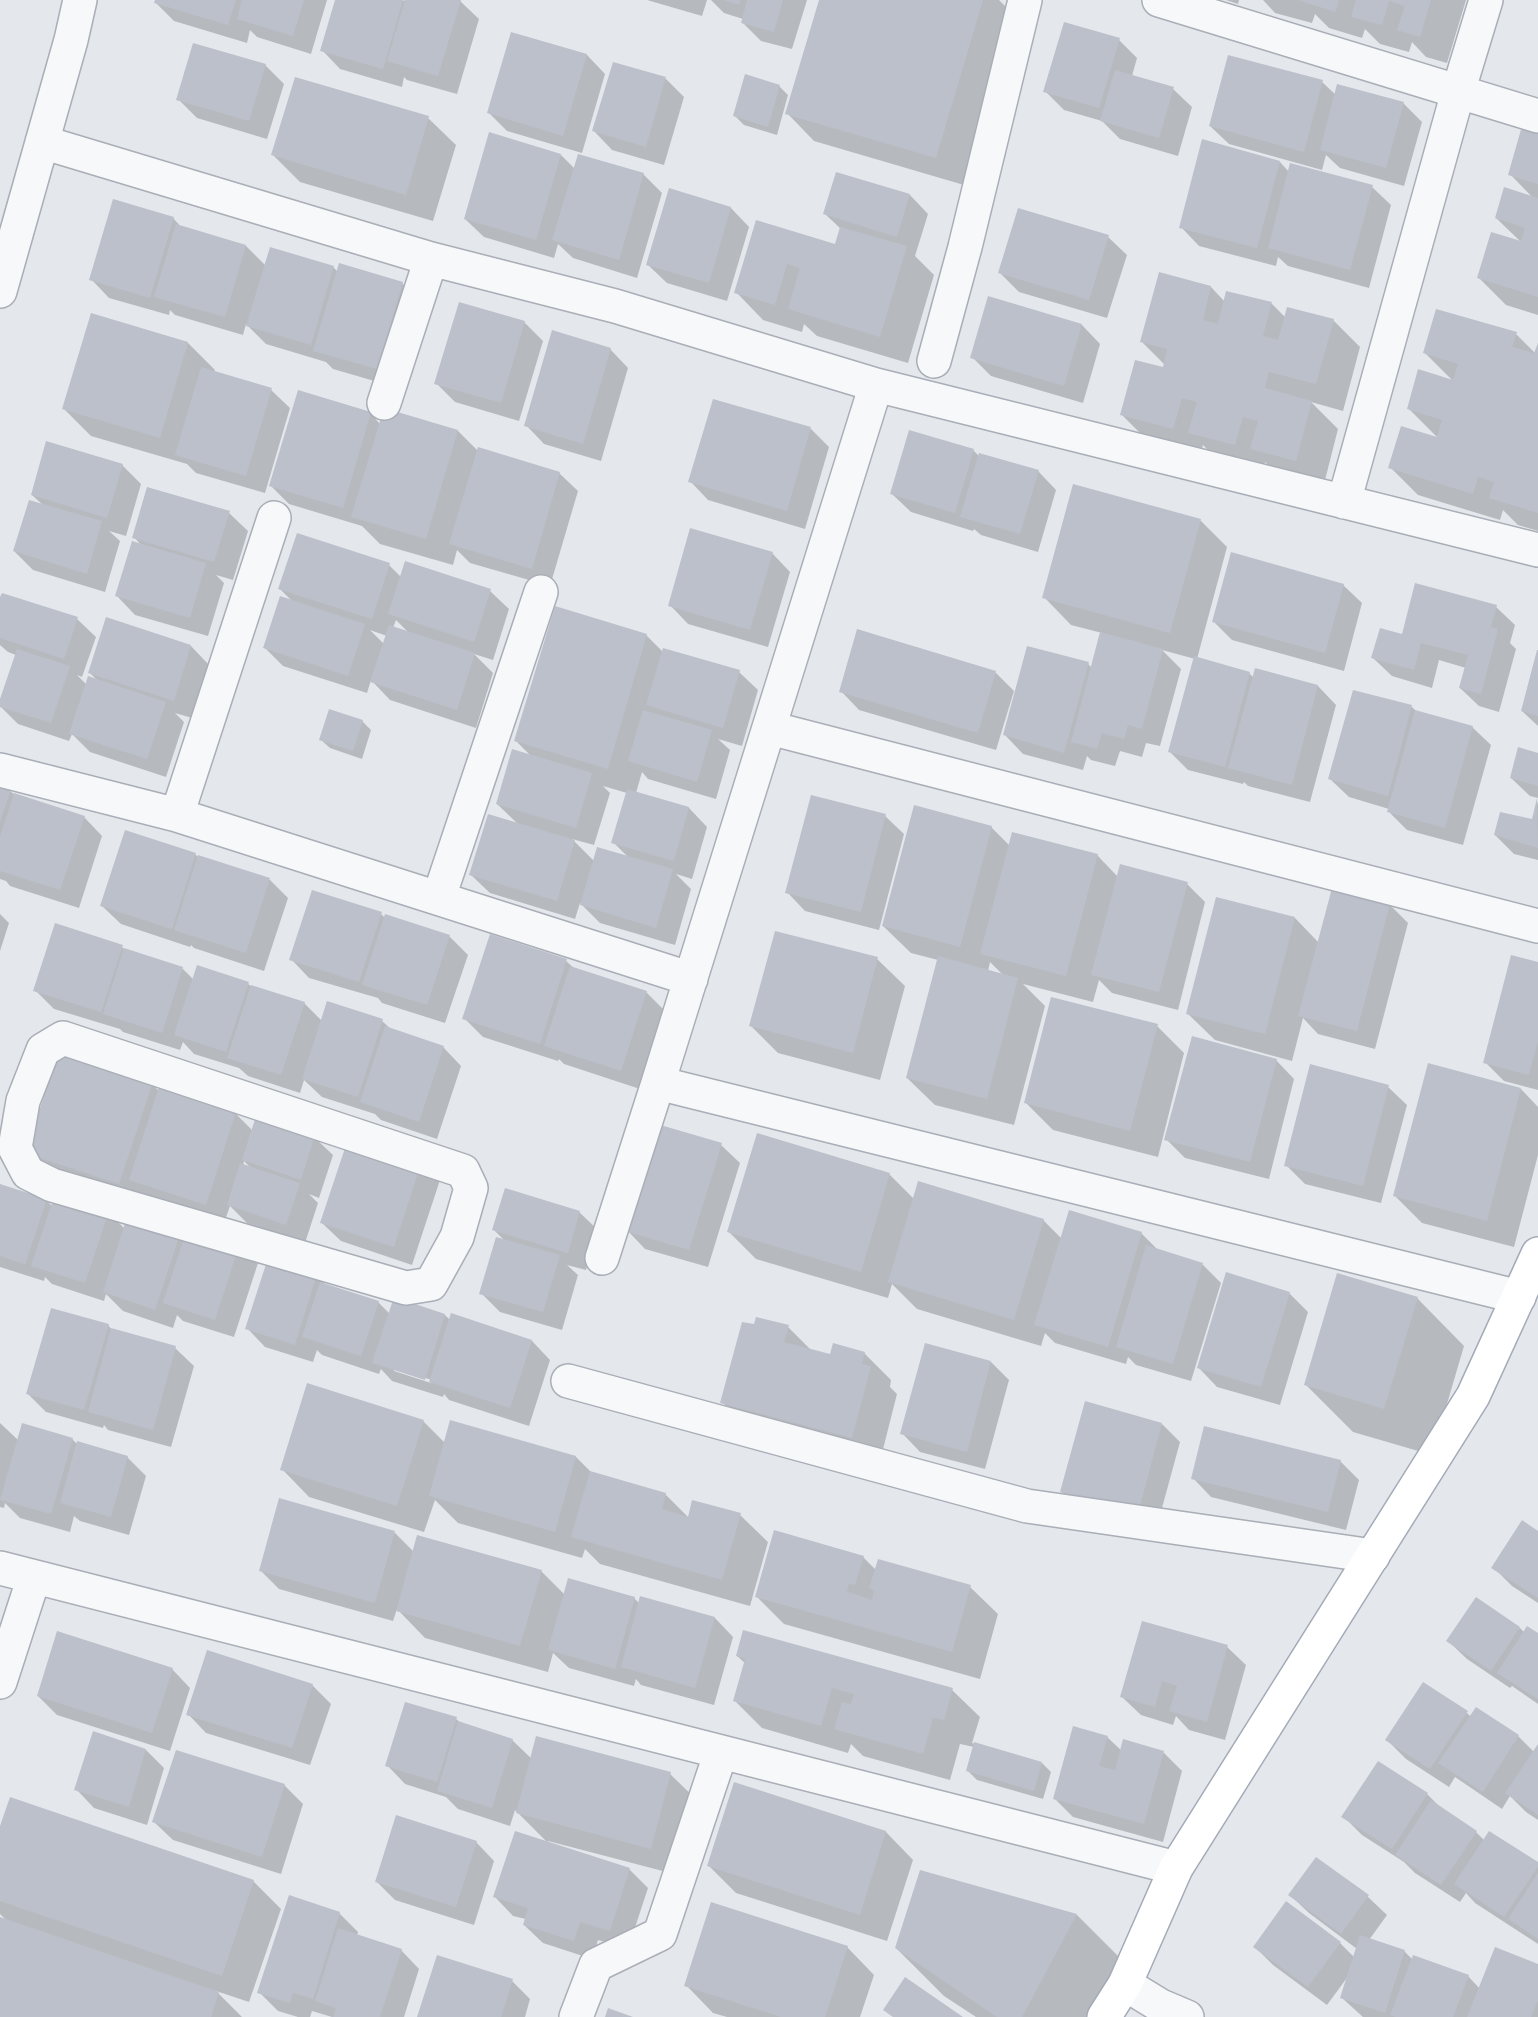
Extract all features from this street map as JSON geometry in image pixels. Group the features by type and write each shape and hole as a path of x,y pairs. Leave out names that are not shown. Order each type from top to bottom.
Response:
{"main road":[{"path":"1104,2017 1125,1984 1176,1868 1473,1396 1538,1254"}],"street":[{"path":"0,291 71,40 80,0"},
{"path":"934,360 965,247 1025,0"},
{"path":"1159,0 1538,116"},
{"path":"1344,502 1458,92 1486,0"},
{"path":"42,142 430,259 615,306 876,386 1538,550"},
{"path":"384,403 430,259"},
{"path":"602,1258 876,386"},
{"path":"177,815 274,518"},
{"path":"439,897 541,592"},
{"path":"770,728 1538,926"},
{"path":"0,770 177,815 691,979"},
{"path":"63,1038 463,1171 471,1188 457,1238 431,1284 406,1288 52,1185 28,1173 15,1148 11,1098 43,1050 63,1038"},
{"path":"658,1083 1519,1297"},
{"path":"568,1381 1027,1506 1373,1556"},
{"path":"0,1568 1176,1868"},
{"path":"0,1682 34,1577"},
{"path":"576,2017 596,1965 660,1934 721,1752"},
{"path":"1125,1984 1161,2006 1187,2017"}],"building":[{"path":"155,0 236,0 228,25 154,3"},
{"path":"242,0 304,0 293,36 237,19"},
{"path":"335,0 403,0 383,69 320,51"},
{"path":"405,0 461,0 438,76 387,61"},
{"path":"724,0 741,0 739,5"},
{"path":"747,0 783,0 774,32 741,23"},
{"path":"819,0 983,0 936,158 785,114"},
{"path":"1298,0 1339,0 1335,12"},
{"path":"1356,0 1431,0 1420,37 1397,30 1405,6 1389,1 1382,25 1351,17"},
{"path":"1064,22 1120,38 1099,108 1043,92"},
{"path":"511,32 587,54 563,136 487,113"},
{"path":"193,43 266,64 249,121 176,100"},
{"path":"1228,55 1323,80 1304,152 1209,126"},
{"path":"613,62 666,77 646,147 592,131"},
{"path":"1115,70 1174,87 1159,138 1100,121"},
{"path":"745,74 780,85 768,127 733,116"},
{"path":"295,77 429,116 406,195 271,155"},
{"path":"1337,84 1404,102 1386,168 1320,150"},
{"path":"1522,126 1538,130 1538,184 1508,175"},
{"path":"489,132 561,154 536,240 464,219"},
{"path":"1202,139 1280,161 1257,248 1179,228"},
{"path":"578,154 644,173 619,260 552,240"},
{"path":"1290,163 1373,185 1350,270 1268,248"},
{"path":"836,172 910,194 897,237 823,214"},
{"path":"1504,187 1538,198 1538,297 1477,278 1491,232 1521,241 1525,228 1495,218"},
{"path":"669,188 731,207 709,283 646,265"},
{"path":"113,199 174,217 150,298 89,280"},
{"path":"1018,208 1109,235 1089,300 998,273"},
{"path":"756,220 835,244 840,227 907,246 880,337 788,309 800,268 787,264 775,305 734,293"},
{"path":"176,224 246,245 225,317 154,297"},
{"path":"270,247 334,266 311,345 246,326"},
{"path":"339,263 403,282 377,369 313,351"},
{"path":"1159,272 1211,286 1203,320 1218,324 1226,291 1272,302 1263,336 1278,340 1287,307 1334,319 1316,384 1269,372 1265,388 1312,401 1296,461 1250,449 1258,421 1243,417 1235,445 1188,433 1197,402 1182,398 1173,429 1120,415 1135,360 1163,367 1167,349 1140,342"},
{"path":"988,296 1082,324 1064,386 970,358"},
{"path":"459,302 525,321 501,403 434,384"},
{"path":"1436,309 1517,332 1512,347 1534,353 1538,343 1538,513 1489,498 1494,482 1478,477 1473,494 1388,468 1401,426 1437,437 1442,420 1407,409 1418,369 1453,380 1458,364 1423,353"},
{"path":"91,313 188,342 160,438 62,409"},
{"path":"552,330 611,348 583,444 524,426"},
{"path":"201,367 272,388 246,476 175,455"},
{"path":"298,390 371,412 343,508 269,486"},
{"path":"713,399 811,427 787,511 688,482"},
{"path":"384,408 458,430 426,539 351,517"},
{"path":"909,430 974,449 955,513 890,494"},
{"path":"46,441 123,464 107,518 31,495"},
{"path":"478,447 560,472 532,569 449,544"},
{"path":"979,453 1039,470 1020,534 960,517"},
{"path":"1073,484 1201,519 1170,633 1042,598"},
{"path":"147,487 230,511 214,562 132,538"},
{"path":"29,500 102,521 87,574 13,551"},
{"path":"690,528 773,552 750,630 668,606"},
{"path":"297,533 390,563 372,619 278,589"},
{"path":"132,541 206,563 190,618 115,596"},
{"path":"1231,552 1344,584 1325,653 1212,622"},
{"path":"405,561 491,589 474,642 388,614"},
{"path":"1415,583 1497,605 1491,627 1498,629 1481,694 1459,688 1468,655 1421,643 1414,670 1371,658 1380,628 1402,634"},
{"path":"2,593 78,617 64,659 0,638 0,597"},
{"path":"280,596 365,624 348,676 263,648"},
{"path":"555,606 647,634 608,769 514,741"},
{"path":"106,617 191,645 174,701 88,673"},
{"path":"389,625 475,653 457,710 370,682"},
{"path":"857,629 996,671 978,733 839,692"},
{"path":"1100,632 1163,649 1142,729 1128,725 1124,739 1102,733 1097,749 1071,742"},
{"path":"1027,646 1089,662 1064,753 1003,735"},
{"path":"663,648 740,670 723,728 646,705"},
{"path":"17,649 70,666 51,723 0,707 0,699"},
{"path":"1538,650 1538,716 1521,711"},
{"path":"1194,656 1250,672 1225,767 1168,752"},
{"path":"1255,668 1318,685 1292,785 1228,768"},
{"path":"88,676 166,702 147,759 69,734"},
{"path":"1353,690 1412,705 1388,796 1328,779"},
{"path":"329,709 363,720 353,751 319,740"},
{"path":"643,710 712,730 697,782 628,761"},
{"path":"1415,710 1473,726 1445,828 1387,812"},
{"path":"1518,747 1538,753 1538,786 1510,778"},
{"path":"512,749 592,773 576,828 496,804"},
{"path":"0,786 11,789 0,822"},
{"path":"627,789 689,807 674,861 611,843"},
{"path":"14,793 85,816 60,890 0,871 0,837"},
{"path":"811,795 886,814 861,912 785,893"},
{"path":"1537,798 1538,848 1494,835 1500,812 1532,819"},
{"path":"914,805 992,826 960,947 882,926"},
{"path":"488,814 575,840 557,901 469,875"},
{"path":"125,830 196,853 172,929 100,906"},
{"path":"1012,832 1098,854 1066,976 980,954"},
{"path":"597,847 673,869 656,928 580,905"},
{"path":"198,855 270,878 246,953 174,930"},
{"path":"1120,864 1188,882 1159,992 1091,975"},
{"path":"1332,888 1390,903 1357,1031 1298,1016"},
{"path":"312,890 382,912 359,982 289,960"},
{"path":"1216,897 1295,917 1265,1034 1186,1014"},
{"path":"385,914 450,935 427,1005 362,985"},
{"path":"55,923 123,945 101,1012 33,991"},
{"path":"775,931 878,957 853,1053 749,1026"},
{"path":"490,934 567,959 540,1044 462,1019"},
{"path":"124,948 183,967 162,1033 103,1014"},
{"path":"1511,955 1538,962 1538,1041 1529,1075 1483,1063"},
{"path":"938,956 1018,978 987,1099 906,1078"},
{"path":"197,965 249,982 226,1052 174,1035"},
{"path":"570,966 647,991 621,1071 544,1046"},
{"path":"251,985 305,1002 281,1075 227,1058"},
{"path":"1051,997 1158,1024 1130,1131 1024,1103"},
{"path":"327,1001 383,1019 358,1097 302,1079"},
{"path":"385,1026 444,1046 419,1122 360,1102"},
{"path":"1192,1036 1277,1059 1250,1162 1164,1140"},
{"path":"59,1051 153,1082 119,1184 25,1153"},
{"path":"1428,1063 1521,1088 1487,1221 1393,1196"},
{"path":"1310,1064 1389,1085 1363,1186 1284,1166"},
{"path":"159,1087 236,1112 206,1205 129,1180"},
{"path":"256,1116 315,1135 301,1180 242,1160"},
{"path":"657,1124 722,1143 689,1250 625,1231"},
{"path":"757,1133 890,1173 861,1272 727,1232"},
{"path":"349,1136 422,1160 394,1247 320,1223"},
{"path":"240,1163 300,1183 286,1225 227,1205"},
{"path":"918,1181 1044,1219 1014,1320 888,1282"},
{"path":"0,1184 47,1199 25,1264 0,1256"},
{"path":"505,1188 580,1211 568,1253 492,1230"},
{"path":"55,1194 109,1211 85,1283 31,1266"},
{"path":"1069,1210 1142,1232 1108,1347 1034,1325"},
{"path":"128,1214 181,1231 155,1310 103,1292"},
{"path":"188,1226 240,1243 215,1320 163,1303"},
{"path":"496,1237 560,1255 543,1312 479,1294"},
{"path":"1146,1245 1203,1263 1173,1364 1116,1347"},
{"path":"268,1258 317,1274 295,1345 245,1329"},
{"path":"1226,1272 1290,1292 1261,1387 1197,1368"},
{"path":"1337,1273 1418,1297 1384,1409 1304,1385"},
{"path":"320,1282 379,1301 361,1356 302,1337"},
{"path":"394,1297 445,1314 425,1380 372,1363"},
{"path":"51,1308 109,1324 84,1410 26,1394"},
{"path":"451,1313 532,1340 510,1408 429,1382"},
{"path":"756,1317 789,1325 784,1342 830,1354 833,1343 865,1352 862,1364 871,1366 852,1438 720,1403 742,1322 754,1324"},
{"path":"111,1328 176,1346 153,1430 88,1412"},
{"path":"925,1343 991,1361 967,1452 900,1434"},
{"path":"307,1383 424,1420 397,1506 280,1470"},
{"path":"1085,1401 1162,1423 1138,1513 1060,1492"},
{"path":"450,1420 576,1456 555,1532 429,1496"},
{"path":"22,1423 73,1438 51,1514 0,1500"},
{"path":"1204,1426 1341,1460 1328,1512 1191,1479"},
{"path":"77,1441 128,1456 111,1517 60,1503"},
{"path":"590,1471 666,1493 662,1509 688,1517 692,1500 741,1513 722,1580 571,1537"},
{"path":"279,1498 395,1531 375,1603 259,1571"},
{"path":"1522,1520 1538,1531 1538,1598 1491,1568"},
{"path":"774,1530 864,1556 855,1585 849,1584 847,1592 872,1600 874,1590 869,1588 878,1559 971,1585 952,1652 755,1597"},
{"path":"417,1535 542,1570 520,1646 396,1611"},
{"path":"568,1578 635,1597 615,1669 548,1650"},
{"path":"640,1596 715,1617 695,1688 621,1667"},
{"path":"1476,1597 1520,1627 1491,1671 1446,1641"},
{"path":"1142,1621 1228,1645 1207,1722 1169,1711 1177,1686 1162,1681 1155,1707 1120,1697"},
{"path":"1527,1626 1538,1633 1538,1699 1497,1673"},
{"path":"743,1630 953,1688 944,1720 933,1718 923,1754 834,1729 842,1702 851,1704 854,1694 832,1688 821,1726 733,1701 745,1659 736,1656"},
{"path":"57,1631 173,1668 152,1733 37,1696"},
{"path":"207,1650 313,1684 292,1748 186,1715"},
{"path":"1423,1682 1468,1711 1430,1769 1385,1740"},
{"path":"405,1702 457,1717 437,1782 385,1766"},
{"path":"1476,1707 1519,1735 1483,1792 1438,1763"},
{"path":"458,1721 513,1739 492,1808 437,1791"},
{"path":"1073,1726 1108,1736 1099,1766 1115,1770 1123,1739 1164,1751 1144,1824 1053,1799"},
{"path":"93,1731 146,1749 129,1807 74,1790"},
{"path":"536,1736 671,1772 651,1849 516,1813"},
{"path":"974,1742 1042,1762 1034,1791 966,1771"},
{"path":"1538,1744 1538,1815 1505,1793"},
{"path":"176,1750 285,1784 262,1857 152,1822"},
{"path":"1378,1761 1428,1793 1392,1849 1341,1817"},
{"path":"734,1782 886,1831 860,1915 707,1866"},
{"path":"10,1797 254,1880 222,1976 0,1901 0,1826"},
{"path":"1431,1800 1477,1831 1441,1885 1395,1855"},
{"path":"396,1815 477,1841 456,1907 375,1882"},
{"path":"515,1831 630,1868 610,1931 580,1922 574,1941 523,1925 528,1908 493,1897"},
{"path":"1489,1831 1538,1862 1538,1867 1504,1917 1454,1884"},
{"path":"1316,1857 1369,1895 1341,1934 1288,1895"},
{"path":"920,1870 1077,1914 1022,2017 997,2017 895,1948"},
{"path":"1538,1873 1538,1939 1508,1919"},
{"path":"289,1895 340,1912 313,1999 293,1993 290,2003 257,1993"},
{"path":"1286,1901 1341,1942 1308,1987 1253,1947"},
{"path":"711,1902 848,1946 825,2017 781,2017 684,1986"},
{"path":"0,1917 219,1992 211,2017 0,2017"},
{"path":"338,1928 402,1949 380,2017 333,2017 336,2008 315,2001"},
{"path":"1360,1935 1405,1950 1385,2013 1340,1998"},
{"path":"1495,1947 1538,1964 1538,2000 1531,2017 1467,2017"},
{"path":"437,1955 513,1979 501,2017 417,2017"},
{"path":"1413,1955 1469,1975 1453,2017 1396,2017 1390,2015"},
{"path":"905,1977 963,2017 893,2017 883,2010"},
{"path":"608,2008 633,2017 605,2017"}]}
